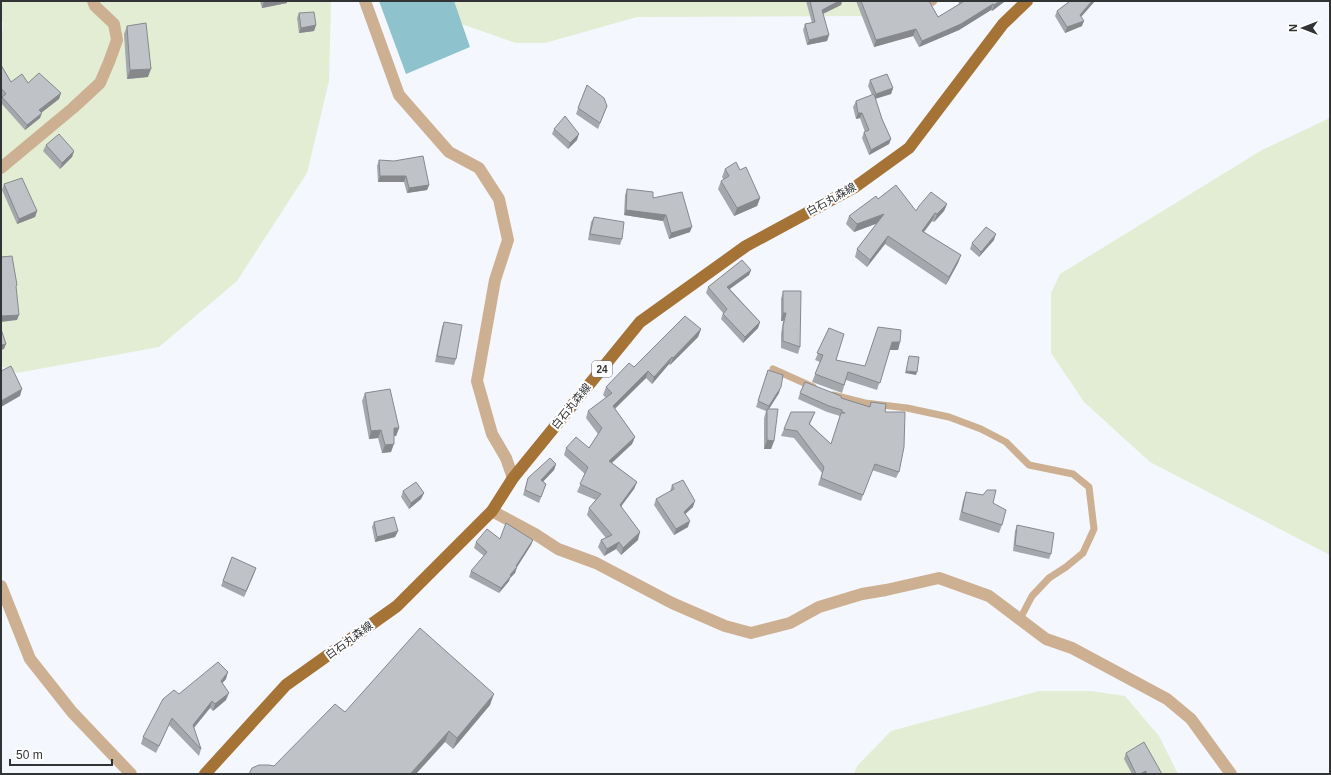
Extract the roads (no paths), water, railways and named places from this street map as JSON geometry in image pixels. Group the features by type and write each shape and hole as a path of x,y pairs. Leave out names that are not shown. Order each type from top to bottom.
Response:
{"main road":[{"name":"白石丸森線","path":"205,774 286,685 397,606 492,511 513,478 640,322 746,246 855,187 909,148 1003,24 1027,1"}],"street":[{"path":"1,168 73,108 100,83 110,62 117,40 114,24 95,6 93,1"},
{"path":"366,1 399,95 450,152 479,168 499,199 508,240 495,280 477,381 492,434 506,458 513,478"},
{"path":"492,511 535,534 558,550 596,562 672,603 725,626 751,633 790,623 819,606 862,594 939,578 989,596 1046,639 1072,648 1166,699 1191,719 1231,774"},
{"path":"1,586 30,659 72,712 131,774"}],"lane":[{"path":"773,369 802,383 837,397 865,403 907,408 949,417 981,429 1006,442 1029,465 1073,474 1089,487 1094,529 1083,553 1066,567 1049,578 1032,596 1020,619"}],"water":[{"path":"379,1 454,1 470,47 406,74"}]}
